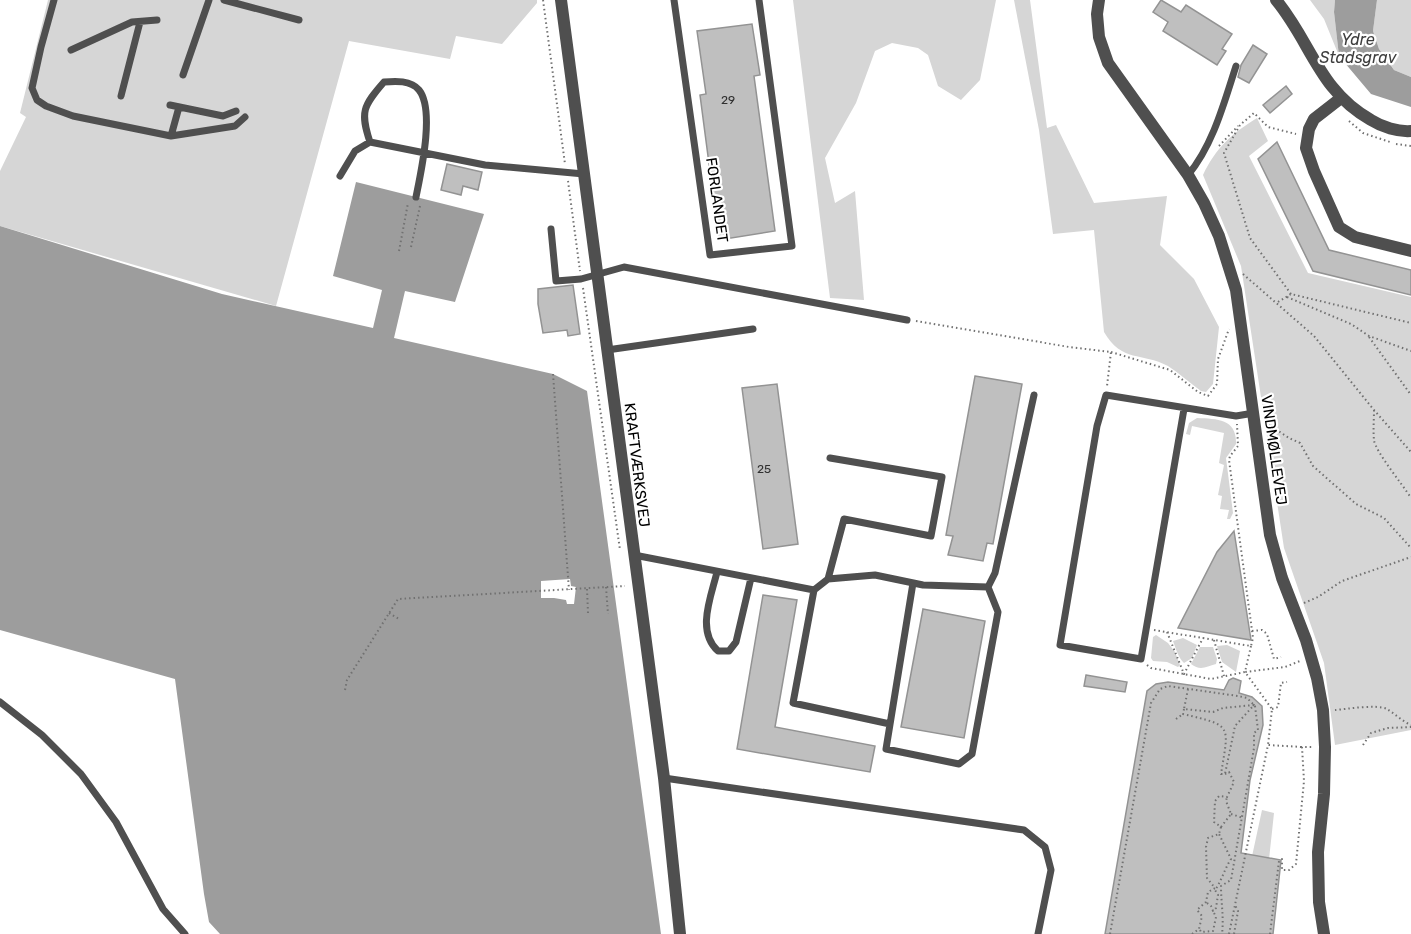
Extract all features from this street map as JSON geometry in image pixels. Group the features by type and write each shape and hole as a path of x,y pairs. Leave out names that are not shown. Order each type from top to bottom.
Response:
{"street":[{"name":"KRAFTVÆRKSVEJ","path":"561,0 664,778 680,934"},
{"name":"VINDMØLLEVEJ","path":"1099,0 1097,14 1099,37 1108,63 1188,175 1219,236 1232,277 1254,413 1270,535 1282,578 1317,678 1323,710 1324,794 1318,852 1319,902 1324,934"},
{"path":"1276,0 1292,20 1316,65 1352,110 1379,125 1411,131"},
{"path":"1341,99 1314,119 1307,136 1306,148 1339,226 1355,237 1411,251"}],"lane":[{"path":"54,0 32,88 37,100 46,106 73,116 171,136 235,126 245,117"},
{"path":"183,75 209,0"},
{"path":"224,0 299,20"},
{"name":"FORLANDET","path":"674,0 710,255 792,246 759,0"},
{"path":"71,50 132,22 157,20"},
{"path":"122,96 140,22"},
{"path":"1188,175 1201,159 1221,112 1236,66"},
{"path":"370,142 362,119 369,99 384,82 399,80 418,88 426,101 425,152 416,197"},
{"path":"170,105 223,116 236,111"},
{"path":"171,136 179,107"},
{"path":"340,176 355,151 370,142 484,165 584,174"},
{"path":"552,230 556,281 582,279 624,267 907,320"},
{"path":"607,351 641,344 753,329"},
{"path":"913,583 886,748 959,764 972,754 998,612 988,587 995,573 1034,395"},
{"path":"1185,409 1141,659 1060,645 1097,426 1106,395 1236,416 1254,413"},
{"path":"828,579 844,519 931,536 942,477 830,458"},
{"path":"634,555 814,590"},
{"path":"717,572 705,628 710,644 718,651 729,651 736,642 751,578"},
{"path":"890,724 793,703 814,590 828,579 875,575 923,585 988,587"},
{"path":"0,702 42,735 81,774 116,822 163,909 185,934"},
{"path":"664,778 1024,830 1045,847 1051,870 1038,934"}],"path":[{"path":"543,0 621,555"},
{"path":"1307,136 1268,127 1254,113 1240,124 1224,153 1250,238 1292,294 1411,323"},
{"path":"411,247 416,197"},
{"path":"399,251 416,197"},
{"path":"1232,277 1244,273 1314,336 1411,452"},
{"path":"1278,302 1292,294"},
{"path":"1287,297 1351,324 1369,336 1411,351"},
{"path":"907,320 1111,352 1170,370 1198,393 1208,396 1217,384 1218,359 1231,326 1232,337"},
{"path":"1369,336 1411,395"},
{"path":"1106,395 1111,352"},
{"path":"553,374 569,590"},
{"path":"1374,410 1376,449 1401,480 1411,498"},
{"path":"1254,413 1274,430 1300,443 1313,466 1356,504 1384,518 1400,539 1411,548"},
{"path":"1229,934 1268,745 1272,709 1245,672 1253,638 1229,460 1238,446 1236,416"},
{"path":"1294,608 1318,597 1342,581 1411,557"},
{"path":"345,690 347,680 398,599 625,586"},
{"path":"606,588 608,614"},
{"path":"586,589 588,613"},
{"path":"389,613 399,619"},
{"path":"1146,628 1251,646"},
{"path":"1252,631 1262,630 1267,634 1274,659 1281,657"},
{"path":"1167,632 1185,674"},
{"path":"1185,674 1203,638"},
{"path":"1214,639 1224,676"},
{"path":"1298,652 1302,668"},
{"path":"1141,659 1151,668 1211,679 1286,667 1300,660"},
{"path":"1272,709 1278,707 1281,683 1287,682"},
{"path":"1110,934 1151,703 1160,689 1168,686 1247,698 1255,706 1258,730 1254,733 1253,738 1254,748 1243,819 1231,880 1221,886 1224,915 1222,934"},
{"path":"1176,719 1183,714 1188,689"},
{"path":"1184,709 1213,712 1223,708 1254,705"},
{"path":"1225,774 1235,726 1254,705"},
{"path":"1323,710 1386,708 1411,726"},
{"path":"1183,714 1219,723 1224,729 1226,739 1221,774 1229,772 1234,782 1227,797 1231,814"},
{"path":"1364,745 1371,733 1388,728 1411,726"},
{"path":"1313,739 1314,755"},
{"path":"1268,745 1302,748 1304,781 1296,864 1289,870 1282,870 1282,859 1279,861 1270,934"},
{"path":"1221,827 1214,822 1215,801 1219,796 1227,797"},
{"path":"1231,814 1243,819"},
{"path":"1213,910 1216,909 1216,890 1221,882 1222,873 1232,860 1219,834 1221,827 1231,814"},
{"path":"1219,834 1208,838 1207,878 1216,890 1221,892"},
{"path":"1192,934 1199,929 1202,916 1197,910 1206,902 1208,892 1216,890"},
{"path":"1199,929 1201,932 1213,932 1216,917 1211,906 1206,902"},
{"path":"1234,902 1238,911 1234,934"}],"shaded area":[{"path":"48,0 537,0 537,3 502,44 456,36 450,59 349,41 276,306 0,226 0,171 26,117 20,113"},
{"path":"793,0 996,0 980,80 961,100 938,86 928,55 918,48 892,43 875,51 856,103 825,158 835,203 855,191 864,300 830,298"},
{"path":"1014,0 1030,0 1047,128 1056,125 1094,203 1167,196 1160,245 1194,279 1219,327 1213,384 1206,392 1201,391 1168,366 1125,353 1111,342 1104,332 1094,230 1053,234 1039,130"},
{"path":"1310,0 1335,0 1334,12 1339,56 1324,19"},
{"path":"1377,0 1411,0 1411,77 1394,70 1379,49 1373,31"},
{"path":"1257,118 1268,141 1249,156 1308,273 1411,297 1411,730 1335,745 1324,663 1284,548 1241,266 1203,175 1225,142"},
{"path":"1197,418 1225,422 1230,425 1235,436 1236,444 1226,458 1233,513 1230,519 1227,519 1229,510 1220,509 1222,496 1218,495 1224,465 1219,463 1224,433 1192,426 1190,435 1186,434 1189,423"},
{"path":"1156,635 1168,643 1175,652 1180,665 1178,667 1167,662 1153,661 1151,658 1153,637"},
{"path":"1183,638 1197,645 1192,658 1184,663 1173,641"},
{"path":"1227,645 1240,651 1236,672 1222,662 1217,646"},
{"path":"1200,647 1213,647 1217,659 1216,664 1200,668 1191,664"},
{"path":"1262,810 1274,813 1261,934 1242,934 1243,898"}],"water":[{"name":"Ydre Stadsgrav","path":"1335,0 1377,0 1373,31 1379,49 1394,70 1411,77 1411,107 1371,94 1339,56 1334,12"},
{"path":"356,182 484,214 455,302 405,291 394,338 553,374 587,391 661,934 220,934 209,922 204,894 175,679 0,630 0,226 222,294 373,328 382,290 333,276"}],"pier":[{"path":"570,579 571,586 576,587 574,604 567,604 566,600 541,598 541,581"}],"building":[{"path":"1161,0 1181,12 1186,5 1232,34 1222,49 1226,51 1217,65 1163,31 1168,22 1153,12"},
{"path":"752,24 760,75 754,76 775,231 719,240 700,95 706,94 697,31"},
{"path":"1253,45 1267,54 1249,83 1238,77 1241,65"},
{"path":"1286,86 1292,94 1270,113 1263,105"},
{"path":"1277,142 1329,250 1411,270 1411,295 1313,271 1258,159"},
{"path":"447,164 482,172 478,190 463,186 461,195 441,190"},
{"path":"573,285 580,334 568,336 567,330 543,333 538,289"},
{"path":"975,376 1022,384 993,544 987,543 983,561 948,555 953,536 946,535"},
{"path":"777,384 798,544 763,549 742,388"},
{"path":"1234,531 1251,640 1178,628 1217,552"},
{"path":"763,595 797,600 775,727 875,746 870,772 737,749"},
{"path":"923,609 985,621 964,738 901,727"},
{"path":"1086,675 1127,682 1125,692 1084,686"},
{"path":"1233,678 1241,681 1239,693 1252,697 1262,706 1263,725 1250,780 1241,853 1281,860 1273,934 1105,934 1147,691 1156,684 1168,682 1224,690 1229,680"}]}
